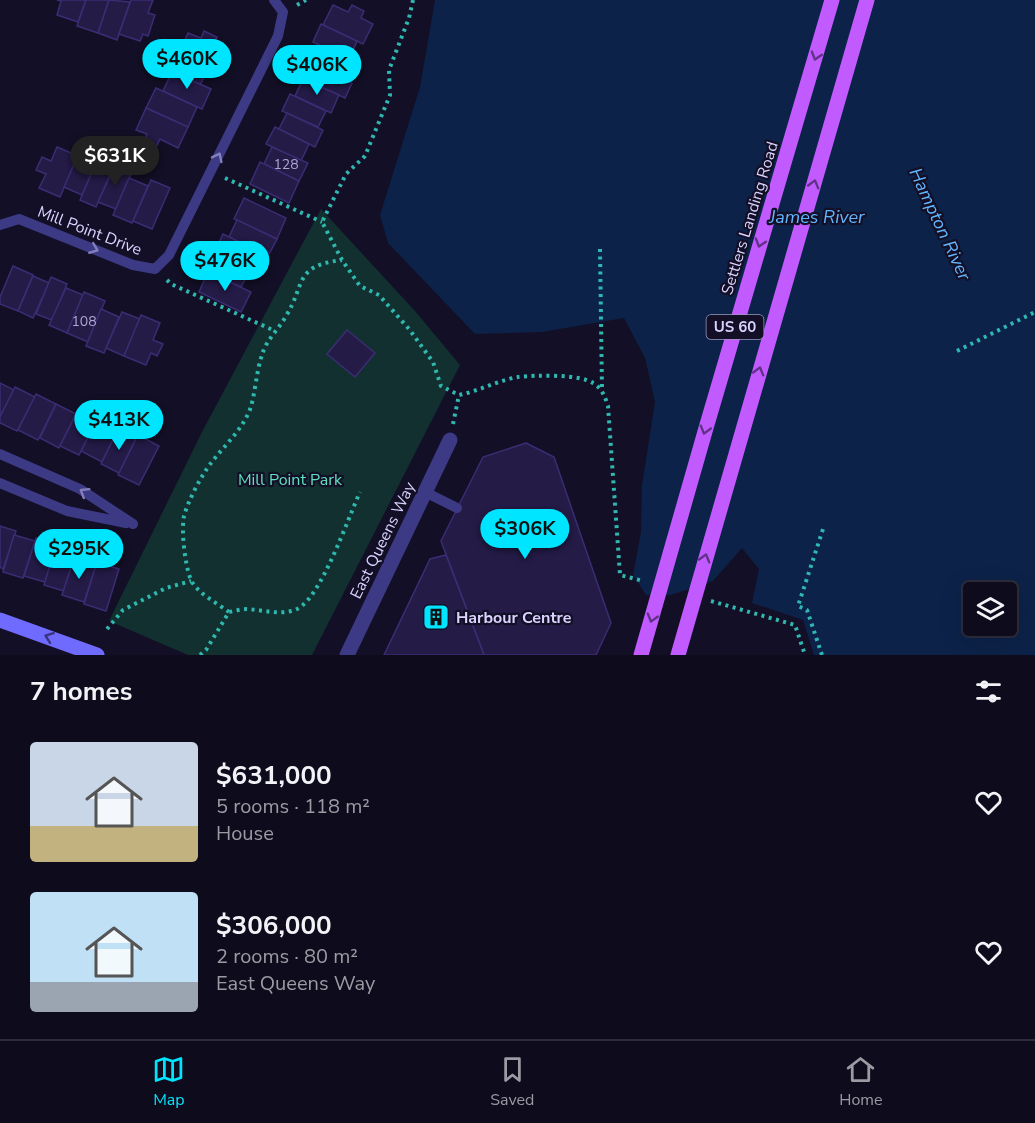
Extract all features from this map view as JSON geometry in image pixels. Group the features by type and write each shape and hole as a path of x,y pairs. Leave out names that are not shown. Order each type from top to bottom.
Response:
{"main road":[{"name":"Settlers Landing Road","path":"641,655 705,428 832,0"},
{"name":"US 60","path":"678,655 867,0"},
{"path":"0,620 97,655"}],"street":[{"name":"East Queens Way","path":"347,655 450,440"}],"lane":[{"name":"Mill Point Drive","path":"0,225 19,219 133,266 155,269 170,255 278,36 283,12 274,0"},
{"path":"0,454 80,489 133,525 68,511 0,483"},
{"path":"425,492 457,508"}],"path":[{"path":"322,222 346,174 364,156 390,95 389,70 409,18 413,0"},
{"path":"211,172 322,222 342,260 360,285 379,295 434,362 441,386 459,395 517,377 578,378 592,382 602,390"},
{"path":"600,249 602,390 608,406 620,575 653,584"},
{"path":"342,260 321,262 300,282 286,316 262,352 250,409 243,425 209,465 197,485 184,517 186,562 191,581 199,590 229,612 246,609 279,613 298,608 314,594 339,547 347,518 360,492"},
{"path":"155,269 171,284 275,331"},
{"path":"957,351 1035,312"},
{"path":"450,440 459,395"},
{"path":"822,655 807,610 798,606 824,526"},
{"path":"107,629 123,610 166,588 191,581"},
{"path":"708,600 795,625 805,655"},
{"path":"200,655 206,650 229,612"}],"green space":[{"name":"Mill Point Park","path":"321,209 415,311 460,365 312,655 188,655 109,621 202,432"}],"water":[{"name":"James River","path":"435,0 1035,0 1035,655 814,655 803,620 752,603 759,569 742,548 713,581 671,595 646,595 633,575 641,532 642,485 655,402 645,358 624,318 542,332 475,334 388,243 380,215 420,87"}],"building":[{"path":"57,0 86,0 78,22 57,15 61,1"},
{"path":"86,0 109,0 98,33 77,26"},
{"path":"109,0 130,2 117,40 98,33"},
{"path":"131,0 153,0 148,13 155,15 148,36 143,34 140,41 119,34"},
{"path":"333,5 348,12 352,5 364,11 361,18 373,24 363,44 323,25"},
{"path":"321,24 357,41 349,60 313,42"},
{"path":"204,31 217,37 213,45 229,52 219,72 179,54 188,33 201,38"},
{"path":"319,45 354,62 346,80 310,63"},
{"path":"174,51 209,67 200,85 166,69"},
{"path":"317,67 352,83 345,98 310,82"},
{"path":"172,72 211,89 202,109 163,91"},
{"path":"303,79 339,95 331,113 295,96"},
{"path":"156,88 197,107 188,127 146,108"},
{"path":"290,94 326,111 318,127 282,111"},
{"path":"146,108 188,127 178,148 160,139 155,149 143,143 147,134 136,130"},
{"path":"287,113 323,130 315,147 279,129"},
{"path":"275,127 309,144 301,161 266,144"},
{"path":"57,147 78,156 60,197 39,188 46,174 36,170 42,157 51,161"},
{"path":"272,147 308,163 299,181 264,164"},
{"path":"80,151 98,159 82,195 64,187"},
{"path":"260,162 299,181 289,203 250,184"},
{"path":"96,163 112,170 96,207 80,200"},
{"path":"115,165 132,172 116,209 98,202"},
{"path":"129,178 148,186 132,223 113,215"},
{"path":"151,180 170,188 152,229 133,221"},
{"path":"244,198 286,218 277,239 234,219"},
{"path":"237,220 277,239 268,256 229,237"},
{"path":"223,234 258,251 250,270 214,253"},
{"path":"214,253 250,270 241,287 206,270"},
{"path":"13,266 33,275 18,311 0,304 0,297"},
{"path":"208,272 251,292 241,312 199,292"},
{"path":"33,276 49,283 33,318 18,311"},
{"path":"51,277 67,284 52,320 36,314"},
{"path":"66,288 83,295 67,333 49,325"},
{"path":"84,292 105,301 88,342 67,333"},
{"path":"101,309 119,317 104,353 86,346"},
{"path":"122,312 140,319 124,356 106,348"},
{"path":"141,315 160,323 153,340 163,344 157,356 151,353 146,365 124,356"},
{"path":"347,330 375,353 355,377 327,354"},
{"path":"0,383 14,390 0,417"},
{"path":"15,387 35,397 17,431 0,423 0,417"},
{"path":"36,394 56,404 38,440 18,430"},
{"path":"56,404 76,414 59,448 40,438"},
{"path":"77,412 97,421 79,455 60,446"},
{"path":"99,416 120,426 102,462 81,451"},
{"path":"118,429 136,438 119,473 101,464"},
{"path":"138,435 159,446 139,485 118,475"},
{"path":"526,443 554,457 611,623 596,655 484,655 441,541 483,457"},
{"path":"0,526 16,531 3,569 0,567"},
{"path":"14,535 35,541 23,578 3,572"},
{"path":"36,538 57,545 45,582 24,576"},
{"path":"55,548 75,555 64,591 44,585"},
{"name":"Harbour Centre","path":"446,555 484,655 384,655 430,559"},
{"path":"74,558 96,566 84,602 62,595"},
{"path":"97,562 119,569 106,611 84,604"}],"place":[{"name":"Harbour Centre","path":"436,617"}],"water label":[{"name":"Hampton River","path":"940,224"}]}
